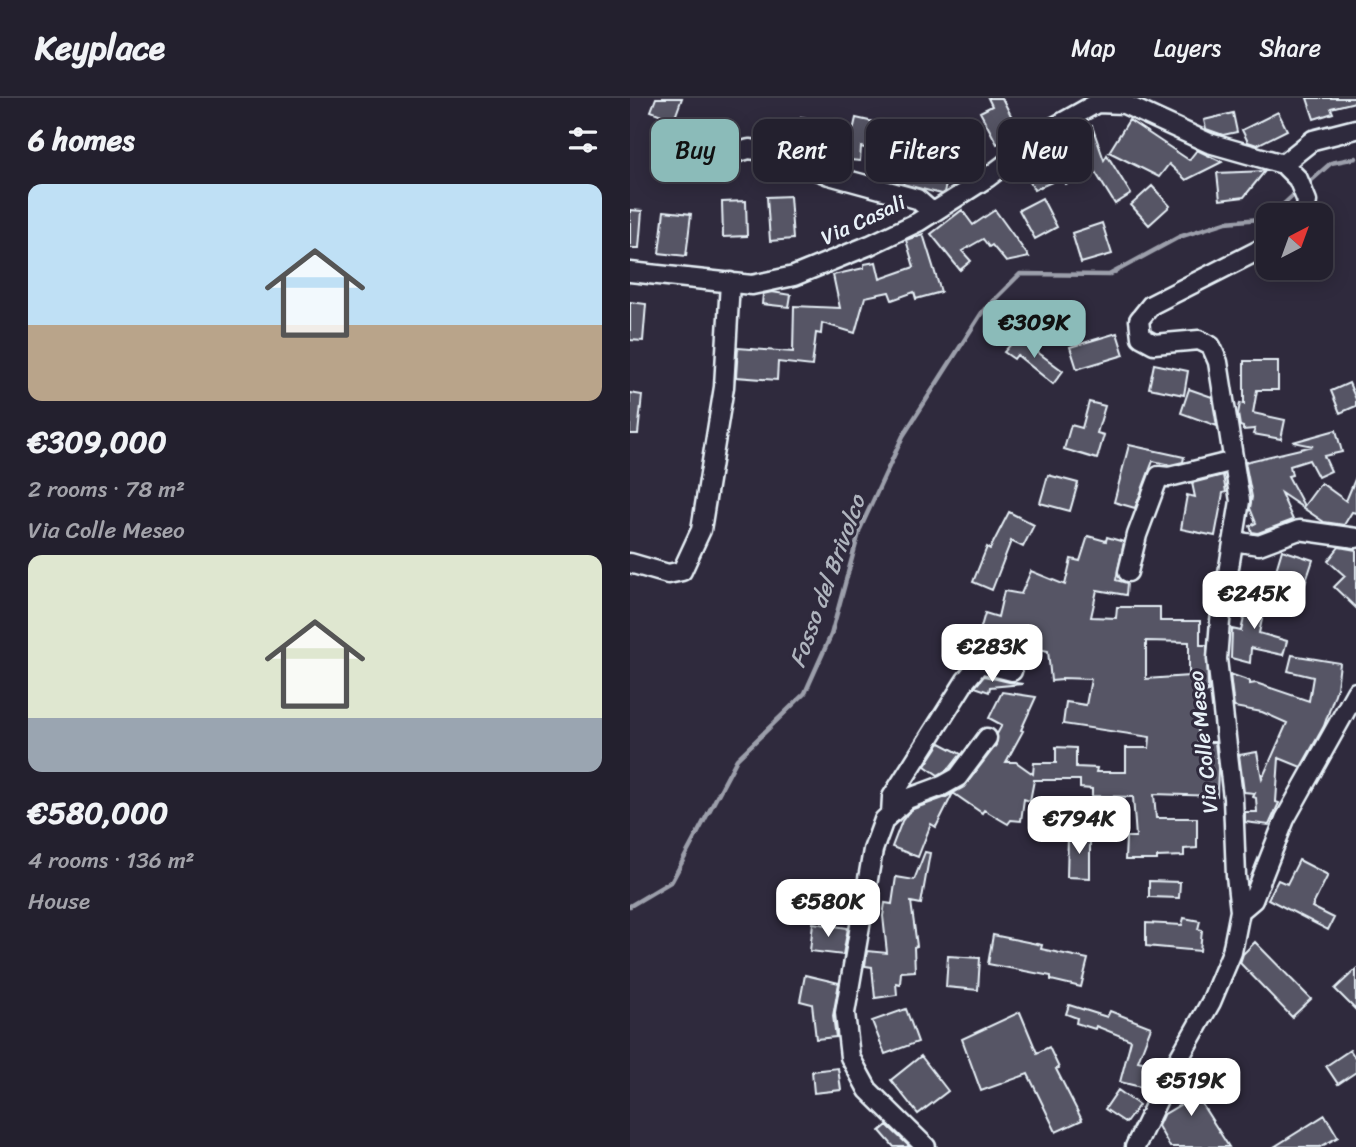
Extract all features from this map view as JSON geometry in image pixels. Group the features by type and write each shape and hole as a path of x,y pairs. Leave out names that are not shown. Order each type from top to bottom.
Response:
{"street":[{"name":"Via Casali","path":"630,272 752,285 794,276 870,245 932,212 987,178 1054,127 1097,103 1139,105 1209,143 1283,164"},
{"path":"1305,203 1298,179 1283,164 1313,140 1356,129"},
{"path":"739,152 749,149 771,152 828,175 917,199 932,212"},
{"name":"Via Colle Meseo","path":"1135,1147 1169,1076 1211,1002 1232,952 1240,911 1233,798 1217,659 1220,621 1240,501 1218,362 1211,346 1199,340 1154,344 1141,337 1139,320 1151,305 1256,252"},
{"path":"630,563 668,574 682,570 701,530 724,387 730,282"},
{"path":"1128,572 1136,535 1159,476 1169,477 1234,461"},
{"path":"1233,541 1259,545 1300,530 1356,538"},
{"path":"891,814 892,797 966,680 980,663 1013,671"},
{"path":"1240,911 1253,900 1285,818 1356,692"},
{"path":"926,1147 868,1090 850,1057 845,1013 873,850 884,820 907,799 958,777 987,738"}],"building":[{"path":"656,98 682,98 674,119 651,111"},
{"path":"988,98 1002,98 1013,119 998,119 997,144 980,112 992,106"},
{"path":"1307,98 1355,98 1355,102 1331,108 1333,113 1314,119"},
{"path":"1278,112 1287,130 1257,145 1248,142 1242,130"},
{"path":"1233,113 1237,132 1223,135 1206,129 1204,120"},
{"path":"856,118 866,120 866,148 861,147 860,161 852,160 852,135"},
{"path":"1129,120 1189,160 1197,150 1222,162 1186,180 1169,164 1159,177 1109,152"},
{"path":"1092,126 1104,160 1107,155 1131,194 1115,204 1094,170 1092,171"},
{"path":"1265,171 1244,197 1220,200 1217,173"},
{"path":"904,182 947,182 941,194"},
{"path":"1030,182 1052,182 1034,190"},
{"path":"1152,186 1170,206 1149,225 1131,205"},
{"path":"790,196 793,239 770,241 767,197"},
{"path":"1042,198 1057,227 1035,239 1019,210"},
{"path":"746,201 747,236 723,237 722,202"},
{"path":"630,210 642,211 639,248 630,248"},
{"path":"962,210 973,225 995,210 1029,257 1006,262 992,245 989,247 983,239 962,251 971,261 960,270 931,234"},
{"path":"664,211 691,214 686,256 659,253"},
{"path":"1102,223 1112,254 1081,263 1072,233"},
{"path":"923,234 941,292 916,299 914,292 892,300 889,292 865,297 855,333 822,323 821,334 816,333 812,366 778,362 777,380 736,377 738,348 793,352 794,306 840,308 833,275 864,268 864,264 876,262 880,279 914,267 906,240"},
{"path":"772,292 791,295 789,307 762,304 763,294"},
{"path":"630,302 646,304 643,341 630,340"},
{"path":"1117,333 1124,355 1077,369 1070,347"},
{"path":"1017,337 1063,371 1053,384 1017,355 1014,359 1004,352"},
{"path":"1244,361 1278,361 1278,390 1257,390 1253,413 1285,420 1281,439 1253,434 1255,429 1243,430 1240,426 1238,414 1240,403 1244,404"},
{"path":"1154,364 1188,371 1184,395 1149,388"},
{"path":"1349,383 1356,406 1340,413 1331,391"},
{"path":"1189,389 1212,397 1217,426 1181,413"},
{"path":"630,393 642,395 638,434 630,434"},
{"path":"1089,402 1105,406 1097,433 1104,435 1097,459 1064,449 1071,425 1082,428"},
{"path":"1336,430 1342,452 1324,456 1331,471 1318,477 1309,460 1290,466 1292,475 1288,476 1304,506 1321,483 1346,501 1356,477 1356,513 1352,512 1344,525 1324,522 1281,493 1293,520 1258,533 1252,532 1250,526 1256,523 1250,508 1252,497 1245,462 1313,446 1293,442"},
{"path":"1129,445 1184,457 1183,462 1170,465 1153,461 1135,508 1114,502"},
{"path":"1048,475 1078,483 1070,511 1040,503"},
{"path":"1223,475 1226,492 1223,493 1215,536 1181,529 1187,495 1195,497 1192,483"},
{"path":"1009,512 1034,525 1023,547 1011,541 992,590 973,582 987,547 990,549"},
{"path":"1088,536 1106,541 1107,537 1124,542 1116,580 1127,583 1126,595 1097,590 1091,617 1116,618 1117,607 1160,607 1160,621 1200,621 1200,645 1207,645 1208,692 1198,693 1198,742 1215,742 1217,796 1154,794 1156,818 1197,818 1197,848 1184,849 1184,856 1157,857 1157,860 1125,860 1126,837 1136,837 1133,797 1092,796 1092,789 1080,788 1080,780 1034,780 1030,801 1024,799 1021,821 1011,820 1008,824 984,810 982,813 953,793 964,787 996,745 997,734 1002,725 989,718 1002,692 1036,697 1021,730 1023,731 1006,762 1016,762 1033,774 1034,763 1056,763 1056,747 1076,748 1076,767 1097,768 1096,772 1126,772 1126,748 1149,748 1150,737 1063,724 1066,702 1086,705 1091,679 1062,678 1051,681 1048,651 1007,642 1006,646 978,638 985,613 998,617 1004,591 1021,594 1031,571 1065,585 1071,559 1080,561","holes":["1146,641 1189,642 1189,676 1146,679"]},
{"path":"1339,547 1356,550 1356,608 1334,587 1345,576 1328,561"},
{"path":"1282,550 1313,560 1303,590 1273,580"},
{"path":"1251,588 1268,592 1259,633 1287,641 1283,655 1251,648 1250,663 1231,658 1232,629 1241,631"},
{"path":"1292,655 1340,663 1337,688 1324,726 1301,767 1279,758 1276,802 1279,803 1269,825 1245,822 1245,812 1257,812 1256,798 1253,797 1255,793 1244,792 1239,755 1257,752 1262,779 1287,723 1262,712 1234,707 1230,674 1250,681 1250,684 1256,683 1309,701 1313,677 1288,671"},
{"path":"984,676 1023,684 990,687 989,692 975,687"},
{"path":"940,743 961,754 950,768 938,775 925,766"},
{"path":"953,793 936,827 931,824 918,857 892,847 908,813"},
{"path":"1068,835 1090,835 1090,878 1067,877"},
{"path":"925,852 930,853 921,904 911,902 917,946 914,947 915,971 901,972 900,984 896,983 897,995 875,998 872,967 865,966 867,951 887,953 883,916 885,903 892,904 896,877 914,880"},
{"path":"1299,860 1328,875 1312,907 1334,918 1328,930 1268,899 1278,880 1287,884"},
{"path":"1149,881 1180,882 1179,898 1149,897"},
{"path":"1184,918 1200,921 1200,951 1146,946 1146,923 1182,925"},
{"path":"813,923 848,928 843,955 810,951"},
{"path":"993,935 1042,945 1041,949 1088,959 1081,987 1051,980 1051,976 988,964"},
{"path":"1255,942 1311,999 1292,1017 1240,963 1243,954"},
{"path":"948,956 980,958 978,990 946,987"},
{"path":"1356,969 1356,1010 1335,989"},
{"path":"805,975 839,983 833,1016 836,1037 816,1039 812,1004 800,1001"},
{"path":"1069,1005 1107,1017 1110,1011 1151,1027 1138,1061 1151,1064 1145,1088 1120,1082 1131,1040 1096,1026 1095,1029 1076,1023 1077,1018 1066,1014"},
{"path":"906,1009 918,1042 885,1054 872,1021"},
{"path":"1020,1012 1037,1053 1049,1047 1059,1068 1056,1069 1082,1120 1056,1132 1028,1074 981,1091 962,1039"},
{"path":"1350,1050 1356,1059 1356,1072 1338,1084 1326,1066"},
{"path":"921,1056 948,1091 918,1114 891,1080"},
{"path":"1188,1066 1209,1086 1198,1098 1229,1147 1170,1147 1158,1126 1163,1115 1188,1100 1176,1088"},
{"path":"838,1068 841,1090 814,1093 812,1071"},
{"path":"1118,1090 1139,1105 1126,1123 1105,1109"},
{"path":"1325,1115 1338,1137 1320,1147 1274,1147"},
{"path":"887,1125 910,1147 894,1147 880,1131"}],"waterway":[{"name":"Fosso del Brivolco","path":"1306,185 1331,163 1356,158"},
{"name":"Fosso del Brivolco","path":"630,906 672,881 737,759 805,693 831,635 860,529 903,436 983,311 1020,274 1109,275 1179,237 1226,222 1260,219 1283,205 1299,190"}]}
